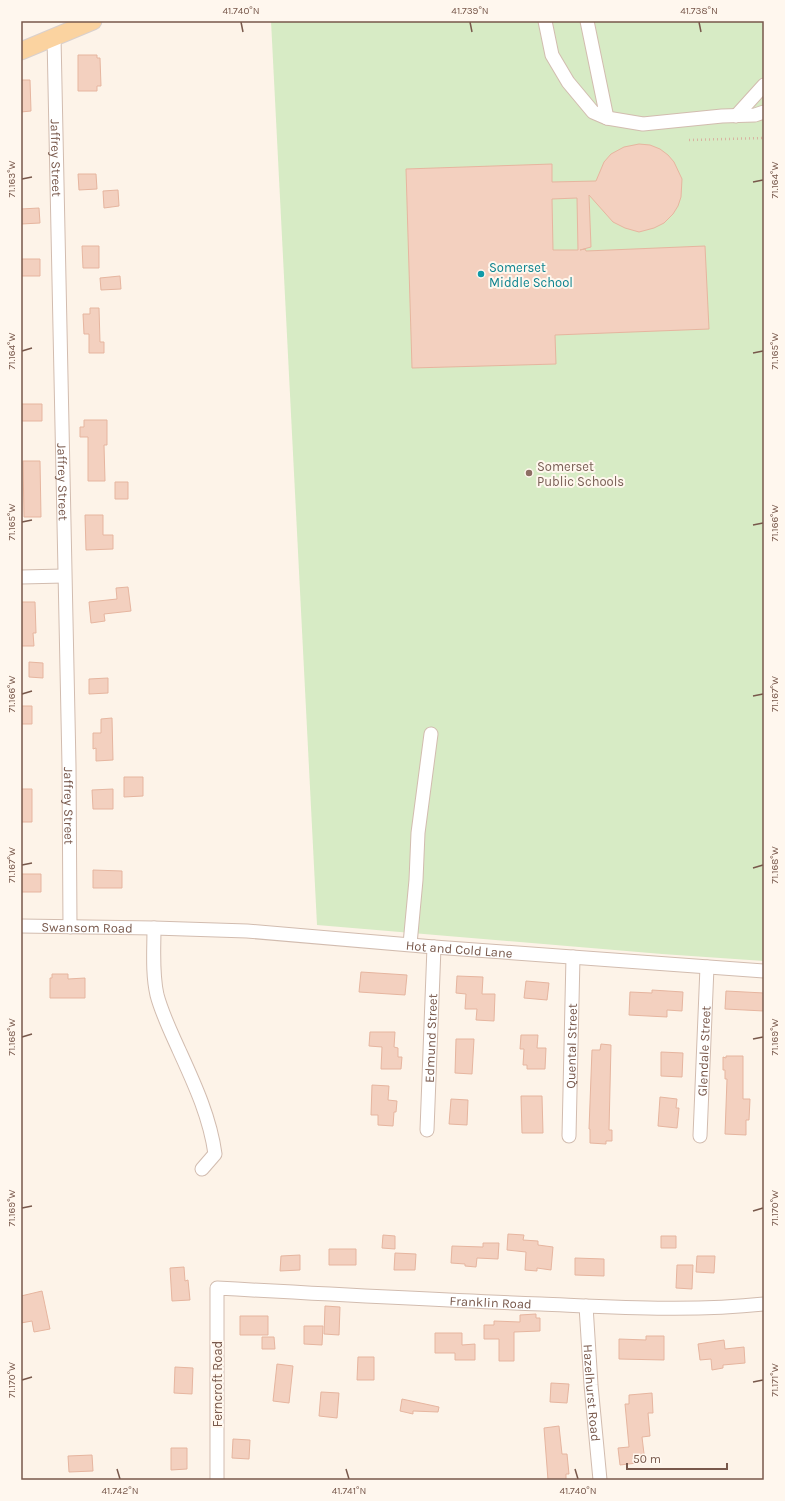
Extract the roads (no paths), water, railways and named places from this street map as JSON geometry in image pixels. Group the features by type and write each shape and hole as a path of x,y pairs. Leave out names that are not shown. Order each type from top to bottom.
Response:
{"main road":[{"path":"21,50 93,21"}],"street":[{"path":"545,21 552,55 568,82 593,112 607,118 643,124 755,115 764,112"},
{"path":"588,21 607,118"},
{"name":"Jaffrey Street","path":"54,37 69,766 70,927"},
{"path":"736,116 764,85"},
{"path":"21,577 64,576"},
{"path":"410,944 416,880 418,833 431,734"},
{"name":"Swansom Road","path":"21,926 154,928"},
{"path":"154,928 154,969 157,995 168,1026 195,1086 212,1134 216,1154 202,1169"},
{"name":"Hot and Cold Lane","path":"154,928 247,931 434,947 764,971"},
{"name":"Edmund Street","path":"427,1130 434,947"},
{"name":"Quental Street","path":"569,1136 573,957"},
{"name":"Glendale Street","path":"700,1136 707,967"},
{"name":"Franklin Road","path":"217,1288 405,1299 586,1306 715,1309 764,1304"},
{"name":"Ferncroft Road","path":"217,1288 217,1480"},
{"name":"Hazelhurst Road","path":"586,1306 591,1385 600,1480"}],"place":[{"name":"Somerset Middle School","path":"481,274"},
{"name":"Somerset Public Schools","path":"529,473"}]}
